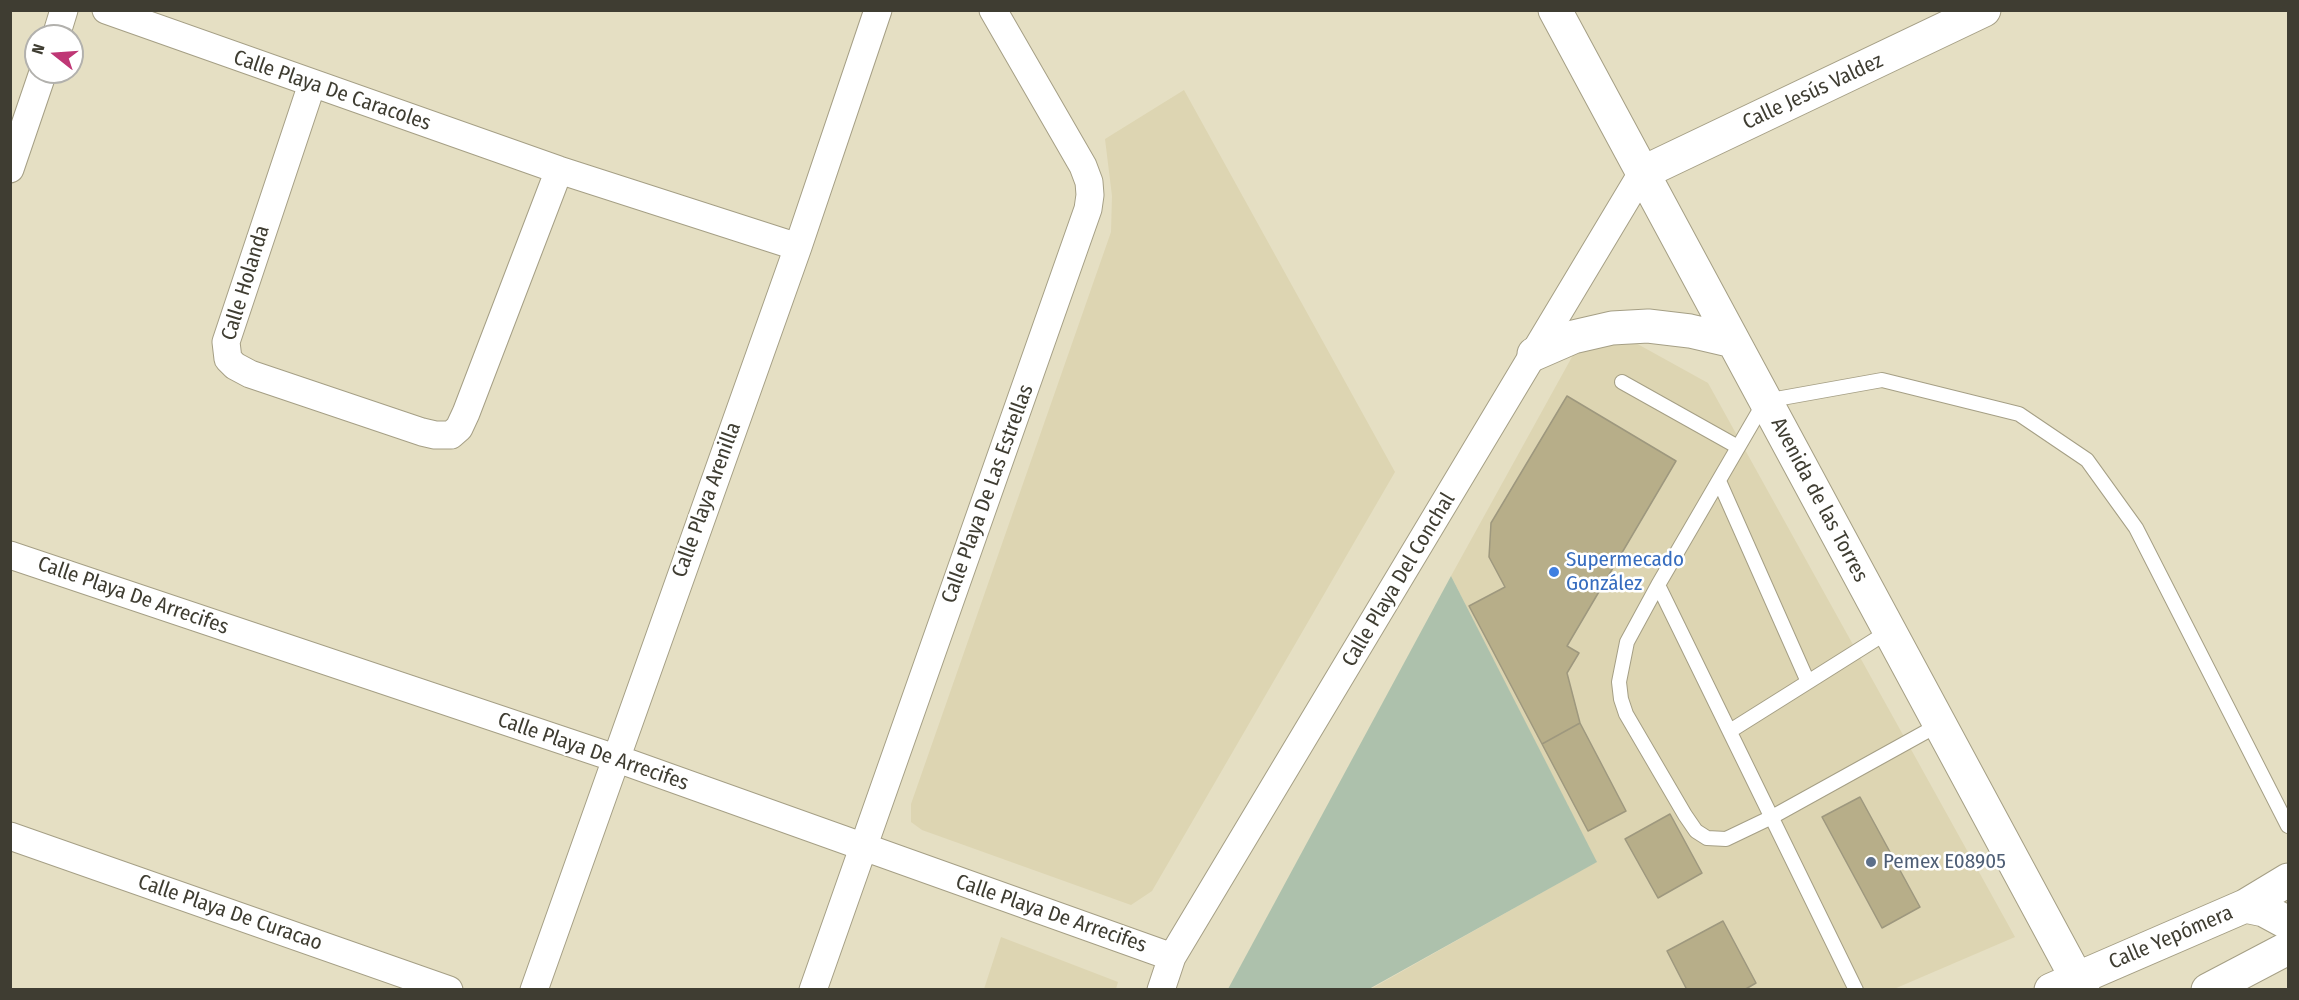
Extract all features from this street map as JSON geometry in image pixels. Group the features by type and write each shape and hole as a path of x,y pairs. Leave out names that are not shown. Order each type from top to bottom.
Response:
{"main road":[{"name":"Avenida de las Torres","path":"1555,10 1940,724 2071,986"},
{"name":"Calle Jesús Valdez","path":"1642,173 1983,10"},
{"path":"1534,354 1573,337 1612,328 1639,326 1690,331 1733,341"},
{"name":"Calle Yepómera","path":"2071,986 2245,906 2289,880"},
{"path":"2245,906 2264,910 2289,923"},
{"path":"2208,990 2289,948"}],"street":[{"name":"Calle Playa De Caracoles","path":"106,10 559,170 798,247"},
{"name":"Calle Playa Arenilla","path":"534,990 798,247 878,10"},
{"name":"Calle Playa De Las Estrellas","path":"813,990 1088,209 1089,182 1083,166 993,10"},
{"path":"10,169 40,84"},
{"name":"Calle Holanda","path":"312,84 226,342 228,359 235,366 250,374 422,432 451,435 459,428 466,413 559,170"},
{"name":"Calle Playa Del Conchal","path":"1161,990 1173,957 1642,173"},
{"name":"Calle Playa De Arrecifes","path":"10,555 615,758 862,848 1173,957"},
{"name":"Calle Playa De Curacao","path":"10,836 449,990"}],"lane":[{"path":"1940,724 1726,839 1707,838 1696,831 1626,714 1620,699 1618,682 1627,642 1766,401 1882,380 2019,414 2087,460 2136,528 2289,826"},
{"path":"1622,382 1738,447"},
{"path":"1719,481 1808,682"},
{"path":"1658,585 1856,990"},
{"path":"1730,731 1889,631"}],"shaded area":[{"path":"1184,90 1395,472 1152,891 1131,905 922,830 911,822 911,804 1111,232 1112,196 1105,139"},
{"path":"1623,336 1708,383 2015,937 1894,989 1369,990 1596,862 1451,576 1578,346"},
{"path":"1001,937 1118,982 1116,989 984,989"}],"green space":[{"path":"1451,576 1597,862 1369,989 1228,989"}],"building":[{"name":"Supermecado González","path":"1567,396 1676,461 1567,646 1579,653 1567,673 1580,723 1542,744 1469,606 1505,587 1489,557 1491,523"},
{"path":"1580,723 1626,811 1588,831 1542,744"},
{"name":"Pemex E08905","path":"1860,797 1920,907 1882,928 1822,817"},
{"path":"1670,814 1702,873 1658,898 1625,839"},
{"path":"1723,921 1756,983 1744,990 1687,990 1667,951"}],"place":[{"name":"Supermecado González","path":"1554,572"},
{"name":"Pemex E08905","path":"1871,862"}]}
